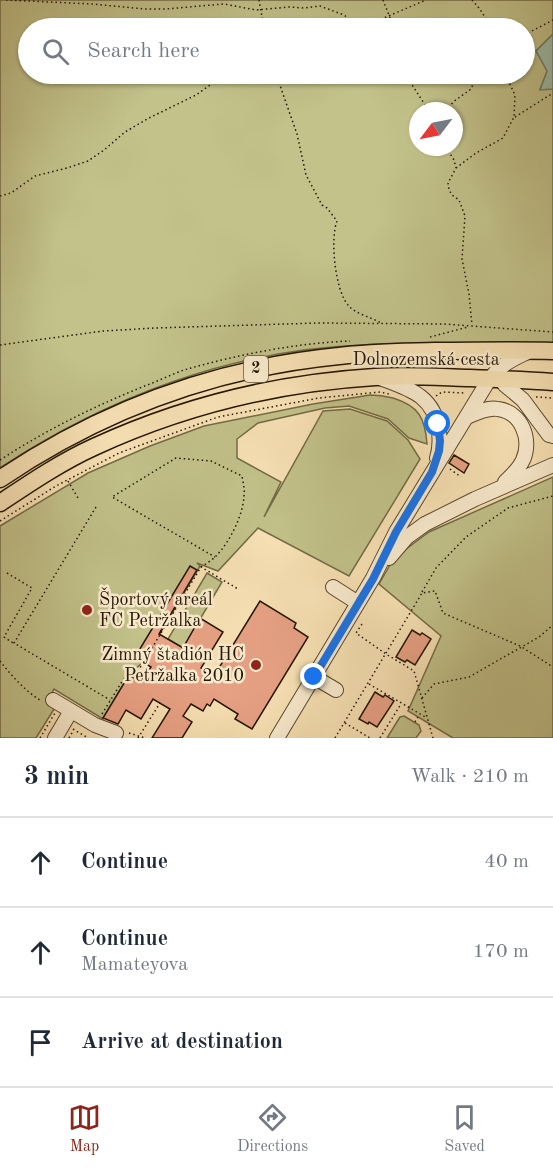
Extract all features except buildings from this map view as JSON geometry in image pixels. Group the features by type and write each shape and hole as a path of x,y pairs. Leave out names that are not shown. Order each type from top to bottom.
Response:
{"main road":[{"name":"Dolnozemská cesta","path":"0,479 53,445 88,427 153,399 222,377 283,364 349,355 405,352 553,351"},
{"name":"Dolnozemská cesta","path":"0,502 93,448 136,428 246,394 318,382 375,377 434,376 553,382"}],"street":[{"path":"277,738 373,579 396,532 435,467 466,417 496,379 496,370 531,350"},
{"path":"375,377 415,392 432,408 438,424 440,441 435,467"},
{"path":"496,379 523,400 549,435 553,436"},
{"path":"466,417 481,411 499,409 515,417 524,430 526,439 524,459 500,488"},
{"path":"524,430 539,422"},
{"path":"526,450 540,461 553,457"},
{"path":"373,579 399,546 418,529 462,505 553,465"},
{"path":"333,587 358,603"},
{"path":"314,677 336,690"},
{"path":"51,703 116,733"},
{"path":"55,738 72,711"}],"path":[{"path":"6,0 145,9 224,4 260,10 320,6 348,18"},
{"path":"259,0 262,18"},
{"path":"383,0 390,16"},
{"path":"385,18 426,0"},
{"path":"472,0 486,18"},
{"path":"535,30 553,20"},
{"path":"0,196 11,193 35,176 88,161 125,132 196,95 212,84"},
{"path":"280,84 297,134 306,175 322,205 337,222 334,229 333,246 342,296 349,307 382,323"},
{"path":"411,84 423,102"},
{"path":"453,102 471,89 473,84"},
{"path":"472,326 462,259 465,216 459,200 449,190 448,183 456,168 476,153 503,138 514,117 515,95 510,84"},
{"path":"514,117 553,93"},
{"path":"452,156 456,168"},
{"path":"0,345 103,331 318,323 444,324 553,332"},
{"path":"0,521 68,480 119,453 218,417 319,398 380,392 388,394"},
{"path":"536,397 553,398"},
{"path":"100,717 131,667 138,671 201,567 215,558 232,534 240,516 245,494 242,477 211,461 176,458 112,497 215,558"},
{"path":"435,467 461,477"},
{"path":"68,480 78,498"},
{"path":"335,738 436,568 466,537 508,508 553,496"},
{"path":"14,644 96,507"},
{"path":"201,567 238,589"},
{"path":"7,573 32,588 4,637 110,700"},
{"path":"422,593 435,591 443,613 520,646 553,667"},
{"path":"362,624 356,633 414,671 433,738"},
{"path":"422,698 434,684 470,677 539,637 553,625"},
{"path":"0,661 35,697 51,703 40,738"},
{"path":"368,684 428,718"},
{"path":"139,737 160,703"},
{"path":"380,738 402,703"},
{"path":"415,722 420,713"},
{"path":"344,723 370,738"},
{"path":"69,738 74,730"},
{"path":"116,733 132,733 145,738"}],"green space":[{"path":"0,0 553,0 553,34 536,51 548,71 540,89 553,89 553,345 433,343 362,345 266,356 219,367 173,382 128,399 84,420 0,468"},
{"path":"370,395 393,398 415,409 422,420 427,444 409,438 388,419 349,406 325,408 258,423 237,439 237,458 281,482 264,517 323,411 350,409 387,421 408,440 420,459 349,576 258,528 218,571 197,563 200,566 143,662 129,675 103,719 54,689 48,701 56,706 36,738 0,738 0,526 88,473 204,426"},
{"path":"553,477 553,738 453,738 408,711 441,636 379,584 394,558 429,532"},
{"path":"207,573 222,582 183,648 168,639"},
{"path":"404,716 419,725 421,731 416,738 387,738 400,717"}],"shaded area":[{"path":"553,34 553,89 540,90 547,71 536,51"}],"place":[{"name":"Športový areál FC Petržalka","path":"87,610"},
{"name":"Zimný štadión HC Petržalka 2010","path":"256,665"}],"route":[{"path":"314,677 373,579 396,532 432,472 439,451 438,424"}]}
